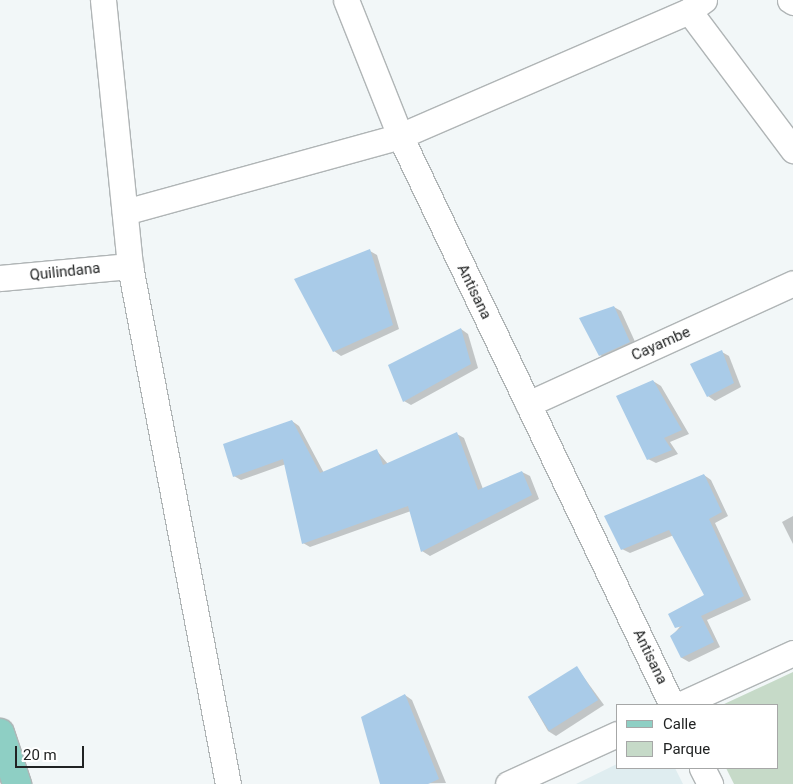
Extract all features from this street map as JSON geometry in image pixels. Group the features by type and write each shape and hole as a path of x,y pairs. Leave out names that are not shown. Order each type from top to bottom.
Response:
{"main road":[{"path":"0,733 17,784"}],"street":[{"path":"103,0 130,266 228,784"},
{"name":"Antisana","path":"346,0 400,136 672,704"},
{"path":"125,212 400,136 697,5 793,150"},
{"name":"Quilindana","path":"0,278 130,266"},
{"name":"Cayambe","path":"528,404 793,283"},
{"path":"681,704 793,653"},
{"path":"508,784 616,734"},
{"path":"702,769 710,784"}],"shaded area":[{"path":"616,764 616,769 676,769 683,784 576,784"}],"green space":[{"path":"793,672 793,784 734,784 726,769 778,769 778,704 724,704"}],"building":[{"path":"370,249 393,325 333,352 294,279"},
{"path":"614,306 630,342 599,356 579,318"},
{"path":"461,328 471,364 403,402 388,365"},
{"path":"722,350 734,383 707,397 690,364"},
{"path":"653,380 682,430 664,438 672,450 647,460 616,396"},
{"path":"292,420 320,473 377,449 383,465 457,432 478,490 522,471 532,495 421,552 408,506 302,544 283,459 233,477 223,444"},
{"path":"704,474 722,512 709,519 744,596 701,616 714,642 681,658 670,636 683,626 675,628 668,614 704,595 669,530 621,550 604,516"},
{"path":"577,666 598,700 549,731 528,697"},
{"path":"405,694 439,779 428,784 380,784 361,717"}]}
